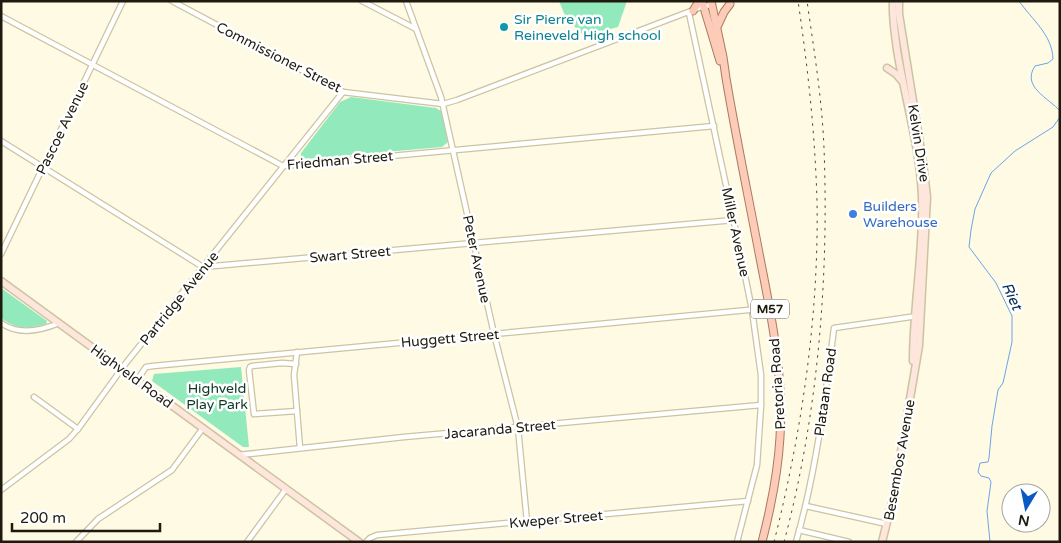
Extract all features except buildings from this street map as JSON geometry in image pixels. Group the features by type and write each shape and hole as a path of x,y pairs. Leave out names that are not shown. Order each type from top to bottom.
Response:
{"main road":[{"name":"Pretoria Road","path":"702,3 726,78"},
{"path":"691,12 702,3"},
{"name":"Pretoria Road","path":"711,3 725,66 770,308 780,385 780,435 776,485 762,542"},
{"path":"717,27 728,3"}],"street":[{"name":"Pascoe Avenue","path":"1,254 123,1"},
{"name":"Commissioner Street","path":"172,1 343,92 442,104 691,12"},
{"path":"362,1 416,29"},
{"name":"Peter Avenue","path":"406,1 442,104 454,150 473,243 518,428 527,522"},
{"name":"Kelvin Drive","path":"893,1 892,14 902,82 918,162 922,197 918,316 919,346 913,376"},
{"name":"Kelvin Drive","path":"899,1 899,14 927,196 918,316"},
{"path":"702,3 711,3"},
{"name":"Miller Avenue","path":"691,12 752,310 761,375 757,465 737,542"},
{"name":"Friedman Street","path":"1,16 283,166 714,126"},
{"path":"887,68 896,74 902,82"},
{"name":"Partridge Avenue","path":"1,490 69,439 78,429 122,369 343,92"},
{"path":"1,141 203,267"},
{"name":"Swart Street","path":"203,267 734,220"},
{"name":"Highveld Road","path":"1,281 359,542"},
{"name":"Huggett Street","path":"137,380 146,368 153,366 770,308"},
{"name":"Plataan Road","path":"796,542 806,506 834,328 918,316"},
{"path":"1,323 10,329 21,331 48,327 59,323"},
{"path":"297,352 294,375 300,448"},
{"path":"296,364 280,363 252,366 249,369 254,414 297,411"},
{"name":"Besembos Avenue","path":"882,542 893,498 913,376"},
{"path":"34,397 78,429"},
{"name":"Jacaranda Street","path":"239,455 761,405"},
{"path":"76,542 98,519 172,470 203,428"},
{"path":"247,542 286,489"},
{"name":"Kweper Street","path":"366,542 376,535 748,502"},
{"path":"806,506 887,524"},
{"path":"799,530 849,542"}],"green space":[{"path":"559,1 627,1 618,27 584,36 566,18"},
{"path":"351,97 436,108 441,111 448,142 442,147 306,159 301,157 301,153 340,102"},
{"path":"1,288 47,321 46,324 23,327 13,325 1,318"},
{"name":"Highveld Play Park","path":"241,367 249,447 243,447 152,381 154,374"}],"waterway":[{"name":"Riet","path":"1019,1 1045,35 1052,50 1053,59 1048,63 1035,66 1031,80 1038,91 1060,111"},
{"name":"Riet","path":"990,542 987,511 991,482 989,478 981,476 978,472 980,463 988,462 989,458 998,390 1003,383 1012,342 1012,316 996,283 969,247 971,230 975,209 991,173 1015,151 1053,127 1060,117"}],"railway":[{"path":"774,542 793,458 807,373 812,330 817,244 815,151 798,1"},
{"path":"784,542 796,494 813,396 823,296 825,247 824,148 817,74 807,1"}],"place":[{"name":"Sir Pierre van Reineveld High school","path":"504,27"},
{"name":"Builders Warehouse","path":"853,214"}]}
